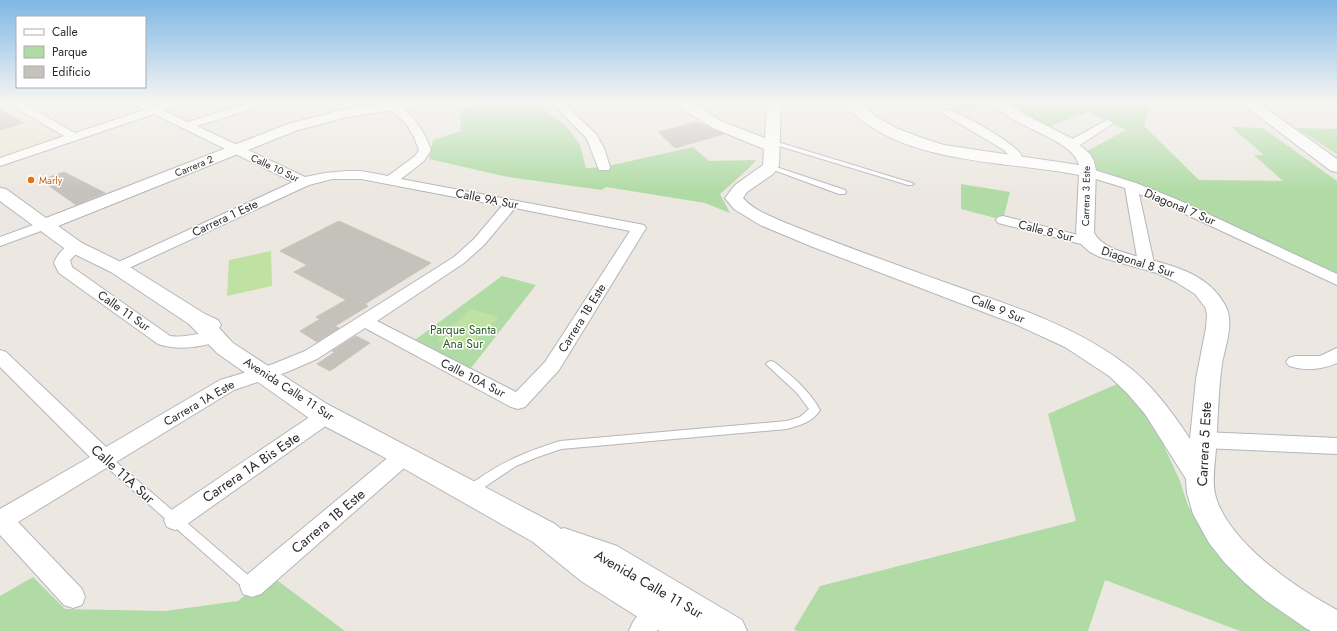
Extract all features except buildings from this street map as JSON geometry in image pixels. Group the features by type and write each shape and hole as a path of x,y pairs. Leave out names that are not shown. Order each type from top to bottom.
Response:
{"street":[{"path":"64,131 74,137"},
{"path":"0,162 91,131"},
{"name":"Calle 10 Sur","path":"198,131 304,182"},
{"name":"Carrera 2","path":"0,242 235,149 284,131"},
{"path":"390,181 420,158 425,150 423,142 416,131"},
{"path":"586,131 592,137 598,148 604,167"},
{"path":"736,131 771,144"},
{"path":"770,167 772,131"},
{"name":"Diagonal 7 Sur","path":"891,131 897,135 938,147 1088,172 1131,186 1190,210 1337,280"},
{"path":"981,131 1008,147 1015,155 1015,160"},
{"name":"Carrera 3 Este","path":"1045,131 1071,145 1084,156 1088,172 1085,233 1089,242"},
{"path":"1071,145 1093,131"},
{"path":"1288,131 1337,167"},
{"name":"Calle 9 Sur","path":"770,167 766,172 742,188 735,196 736,202 745,210 816,241 1019,317 1085,349 1121,372 1136,387 1151,404 1201,478"},
{"name":"Carrera 1 Este","path":"118,268 304,182 334,174"},
{"name":"Calle 9A Sur","path":"334,174 361,176 390,181 639,228"},
{"name":"Avenida Calle 11 Sur","path":"0,176 52,222 75,247 118,268 197,319 239,340 271,371 318,411 397,452 544,533 592,571 656,612 690,631"},
{"path":"1131,186 1146,263"},
{"name":"Avenida Calle 11 Sur","path":"0,193 52,222 90,240 118,268"},
{"name":"Carrera 1A Este","path":"1,521 227,385 306,358 459,260 479,242 511,204"},
{"name":"Calle 8 Sur","path":"1003,220 1089,242"},
{"name":"Carrera 1B Este","path":"518,402 552,366 639,228"},
{"name":"Diagonal 8 Sur","path":"1089,242 1107,253 1146,263 1175,273 1194,284 1211,299 1219,315"},
{"name":"Calle 11 Sur","path":"75,247 63,259 62,263 65,270 164,340 176,343 196,342 215,337"},
{"name":"Carrera 5 Este","path":"1219,315 1208,372 1203,440 1201,478 1202,493 1206,508 1214,525 1228,544 1247,564 1271,586 1328,623"},
{"name":"Avenida Calle 11 Sur","path":"197,319 225,348 271,371 338,408 397,452"},
{"name":"Calle 10A Sur","path":"364,321 518,402"},
{"path":"1295,362 1312,364 1331,359 1337,354"},
{"name":"Calle 11A Sur","path":"0,356 104,458"},
{"name":"Carrera 1A Bis Este","path":"174,520 327,415"},
{"path":"1203,440 1337,446"},
{"name":"Carrera 1B Este","path":"252,586 397,452"},
{"path":"1,521 73,597"},
{"name":"Avenida Calle 11 Sur","path":"656,612 730,631"}],"lane":[{"path":"771,144 910,184"},
{"path":"770,167 842,192"},
{"path":"469,492 493,474 526,456 560,445 787,425 804,420 815,410 809,400 792,382 771,364"},
{"name":"Calle 11A Sur","path":"104,458 252,586"}],"shaded area":[{"path":"0,131 45,131 56,138 0,156"},
{"path":"746,131 758,131 757,136"}],"green space":[{"path":"460,131 570,131 580,145 586,168 604,167 693,147 709,161 756,160 720,194 730,213 705,203 606,187 602,190 508,177 429,159 433,140"},
{"path":"1123,131 1150,131 1199,180 1283,181 1254,155 1264,155 1236,131 1268,131 1337,181 1337,275 1248,233 1095,172 1087,151"},
{"path":"1301,131 1337,131 1337,154"},
{"path":"961,184 1010,192 1003,220 961,209"},
{"path":"271,251 272,286 227,296 229,260"},
{"name":"Parque Santa Ana Sur","path":"502,276 536,285 471,368 412,342"},
{"path":"471,309 499,317 465,350 437,340"},
{"path":"1117,384 1138,406 1158,433 1180,481 1188,506 1209,537 1322,631 1240,631 1105,580 1088,631 797,631 794,629 820,586 1076,521 1048,414"},
{"path":"270,575 345,631 0,631 0,596 33,577 65,609 165,611 238,601"}],"place":[{"name":"Marly","path":"31,180"}]}
